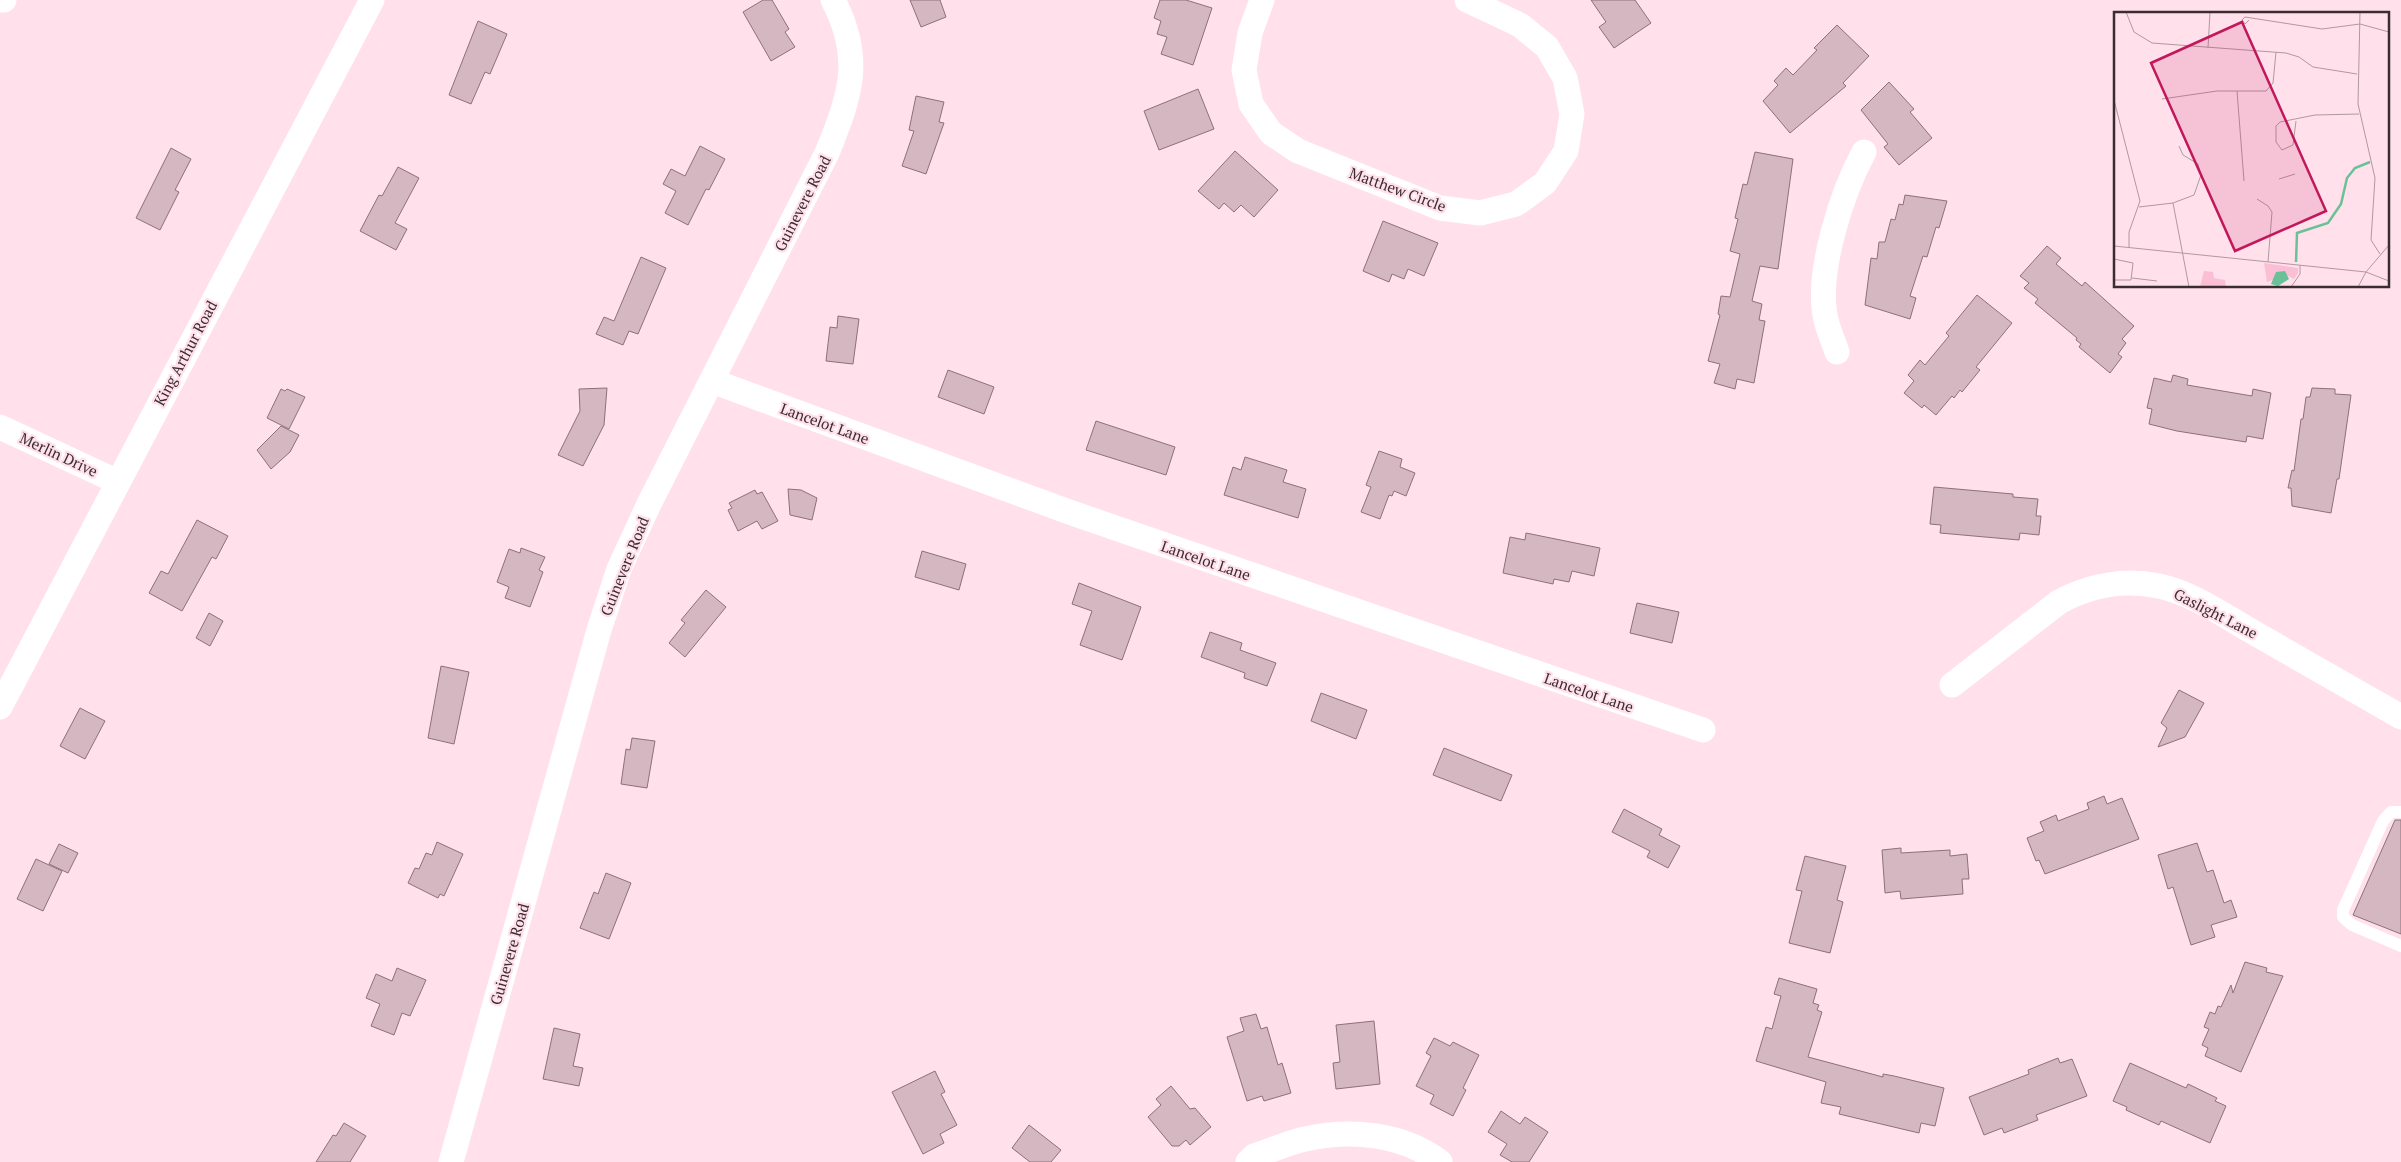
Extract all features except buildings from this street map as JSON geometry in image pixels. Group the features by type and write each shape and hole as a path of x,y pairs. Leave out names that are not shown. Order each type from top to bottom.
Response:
{"street":[{"name":"King Arthur Road","path":"0,708 372,0"},
{"name":"Guinevere Road","path":"451,1162 612,589 649,504 827,153 844,109 850,86 850,53 848,37 833,0"},
{"name":"Matthew Circle","path":"1262,0 1250,33 1244,70 1251,104 1271,132 1298,151 1440,208 1480,213 1516,204 1545,183 1566,151 1572,114 1565,78 1547,47 1520,24 1467,0"},
{"path":"1837,352 1825,316 1828,256 1843,201 1864,152"},
{"name":"Lancelot Lane","path":"712,381 1081,517 1703,730"},
{"name":"Merlin Drive","path":"0,427 118,482"},
{"name":"Gaslight Lane","path":"1952,685 2032,622 2074,594 2107,585 2136,584 2162,587 2201,603 2401,717"},
{"path":"1248,1162 1254,1156 1304,1139 1352,1133 1396,1139 1432,1156 1440,1162"}],"lane":[{"path":"2401,812 2391,812 2383,821 2343,910 2343,917 2352,925 2401,946"}]}
